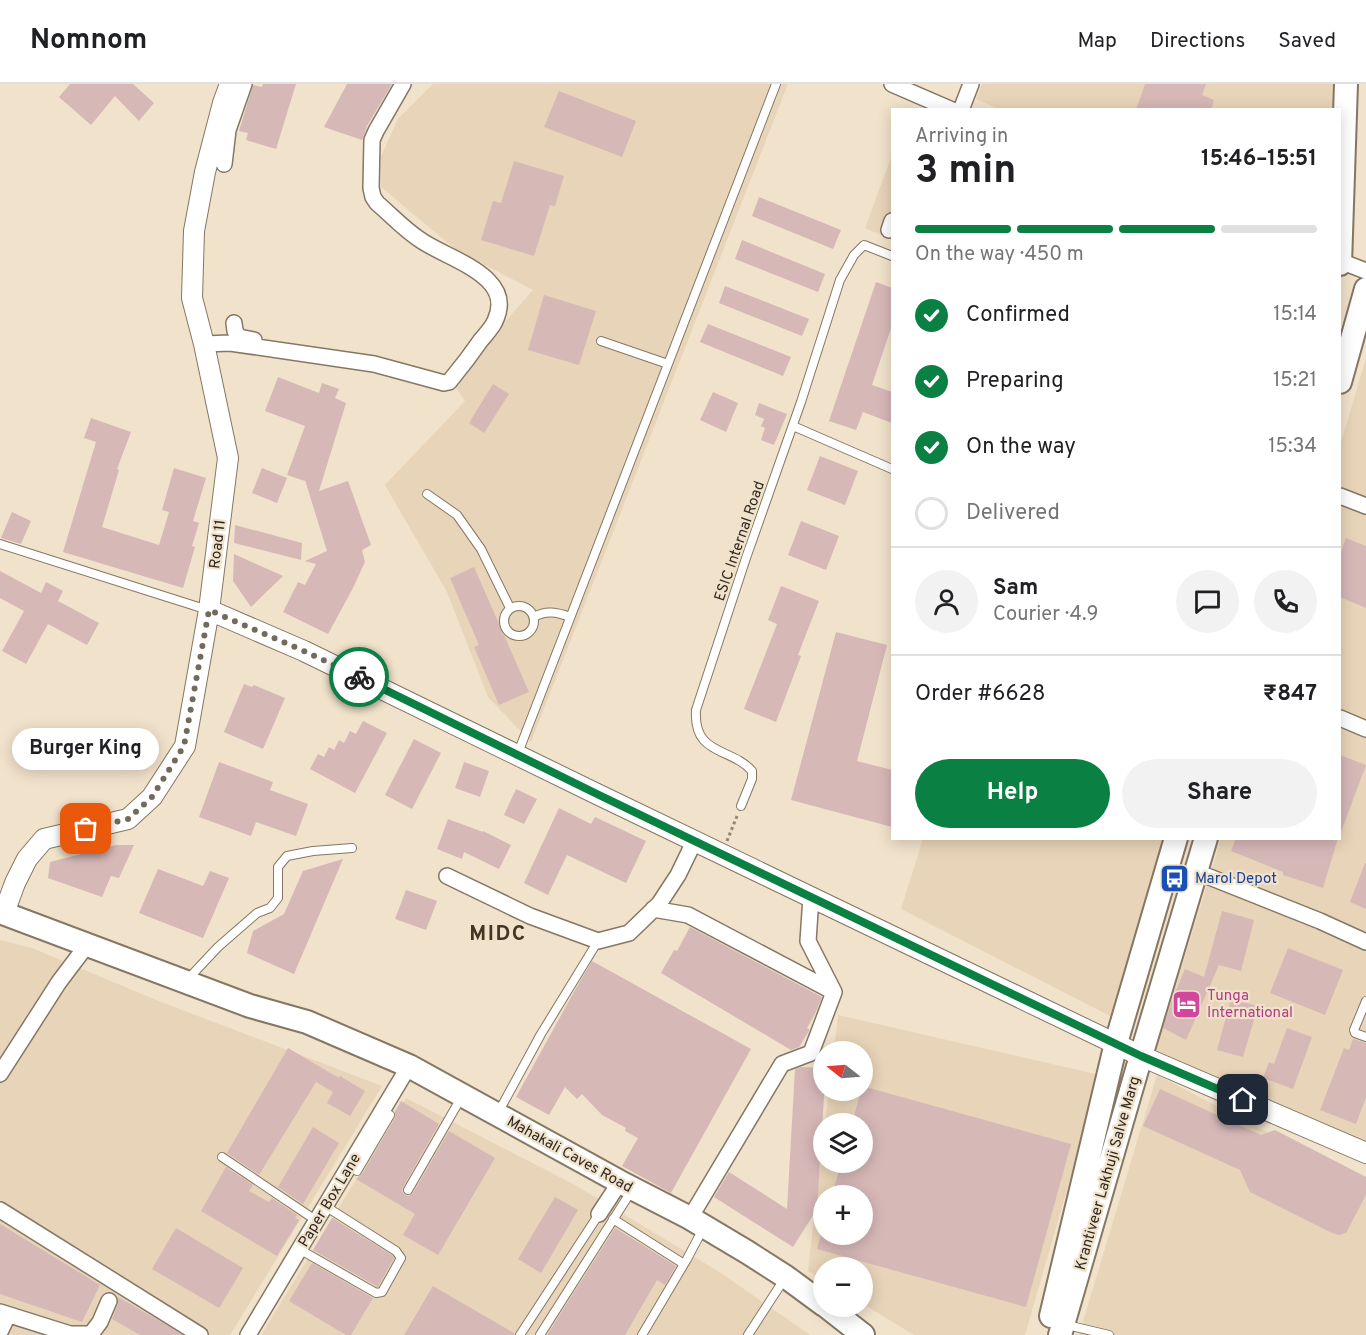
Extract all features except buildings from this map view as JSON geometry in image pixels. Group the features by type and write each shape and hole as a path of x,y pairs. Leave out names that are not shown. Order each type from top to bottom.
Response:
{"main road":[{"path":"1341,232 1346,84"},
{"path":"1341,378 1366,289"},
{"name":"Krantiveer Lakhuji Salve Marg","path":"1056,1331 1116,1043 1175,840"},
{"name":"Krantiveer Lakhuji Salve Marg","path":"1056,1331 1205,840"},
{"name":"Mahakali Caves Road","path":"2,913 250,1006 307,1022 409,1066 697,1222 786,1277 813,1297"},
{"name":"Mahakali Caves Road","path":"839,1317 863,1335"}],"street":[{"name":"Road 11","path":"2,913 27,859 44,839 128,819 152,797 184,746 209,610 228,458 192,298 194,231 205,172 230,84"},
{"path":"225,164 228,130 244,84"},
{"path":"204,344 230,343 375,365 444,383 449,382 493,325 499,305 495,289 489,280 420,240 373,197 371,188 372,140 403,84"},
{"path":"892,84 942,108"},
{"path":"962,108 970,84"},
{"path":"1341,262 1366,271"},
{"path":"234,323 237,335 243,338 369,356 376,359 375,365"},
{"path":"1341,496 1366,506"},
{"path":"209,610 304,651 1141,1056 1366,1153"},
{"path":"1341,718 1366,729"},
{"path":"447,876 530,916 598,941 629,933 659,904 678,874 695,840"},
{"path":"1197,872 1366,942"},
{"path":"697,1222 782,1064 811,1053 834,992 808,941 811,897"},
{"path":"653,909 688,915 834,992"},
{"path":"0,1074 59,982 87,945"},
{"name":"Paper Box Lane","path":"248,1335 325,1206 364,1155 409,1066"},
{"path":"606,1216 627,1185"},
{"path":"0,1210 200,1335"},
{"path":"0,1332 4,1314 70,1334 91,1334 100,1322 109,1301"}],"lane":[{"path":"517,754 776,84"},
{"name":"ESIC Internal Road","path":"741,806 752,779 752,771 745,763 719,752 708,744 699,734 695,723 696,710 840,280 854,255 864,245 891,256"},
{"path":"602,341 668,364"},
{"path":"793,426 891,469"},
{"path":"427,494 457,515 481,549 510,608"},
{"path":"0,544 209,610"},
{"path":"519,605 528,609 534,617 533,627 526,634 517,636 512,635 503,622 506,612 519,605"},
{"path":"534,617 558,612 570,617"},
{"path":"186,982 218,947 257,913 270,908 278,898 278,867 287,856 352,848"},
{"path":"497,1114 541,1034 598,941"},
{"path":"1366,1001 1354,1030 1355,1033 1366,1037"},
{"path":"408,1190 462,1095"},
{"path":"357,1171 364,1155 390,1115"},
{"path":"222,1157 316,1221"},
{"path":"299,1249 376,1293 382,1292 401,1258 396,1251 325,1206"},
{"path":"606,1216 684,1264"},
{"path":"520,1335 606,1216"},
{"path":"540,1335 606,1216"},
{"path":"642,1335 684,1264 697,1222"},
{"path":"748,1335 786,1277"},
{"path":"1056,1331 1109,1335"}],"path":[{"path":"722,854 741,806"}],"shaded area":[{"path":"433,84 788,84 531,742 488,697 447,592 385,485 465,401 452,382 533,290 455,249 381,187 381,156 398,119"},
{"path":"982,84 1337,84 1335,108 996,108 976,99"},
{"path":"891,158 891,240 865,228"},
{"path":"1366,358 1366,1151 1156,1051 1221,840 1341,840 1341,443"},
{"path":"923,840 1164,840 1112,1017 901,909"},
{"path":"0,940 32,948 161,1002 382,1086 230,1335 0,1335"},
{"path":"838,1015 1100,1075 1025,1335 914,1335 873,1310 873,1257 813,1257 813,1274 808,1271 813,1227 813,1245 873,1245 873,1185 818,1185 819,1173 873,1173 873,1113 826,1113 828,1101 873,1101 873,1041 835,1041"},
{"path":"1157,1075 1366,1183 1366,1335 1079,1335"},
{"path":"406,1098 575,1185 721,1273 810,1335 261,1335"}],"way so far":[{"path":"86,829 128,819 152,797 184,746 209,610 359,677"}],"place":[{"name":"Burger King","path":"86,829"},
{"name":"Marol Depot","path":"1174,878"},
{"name":"Tunga International","path":"1186,1004"}],"district":[{"name":"MIDC","path":"498,933"}],"route":[{"path":"359,677 1141,1056 1243,1100"}]}
